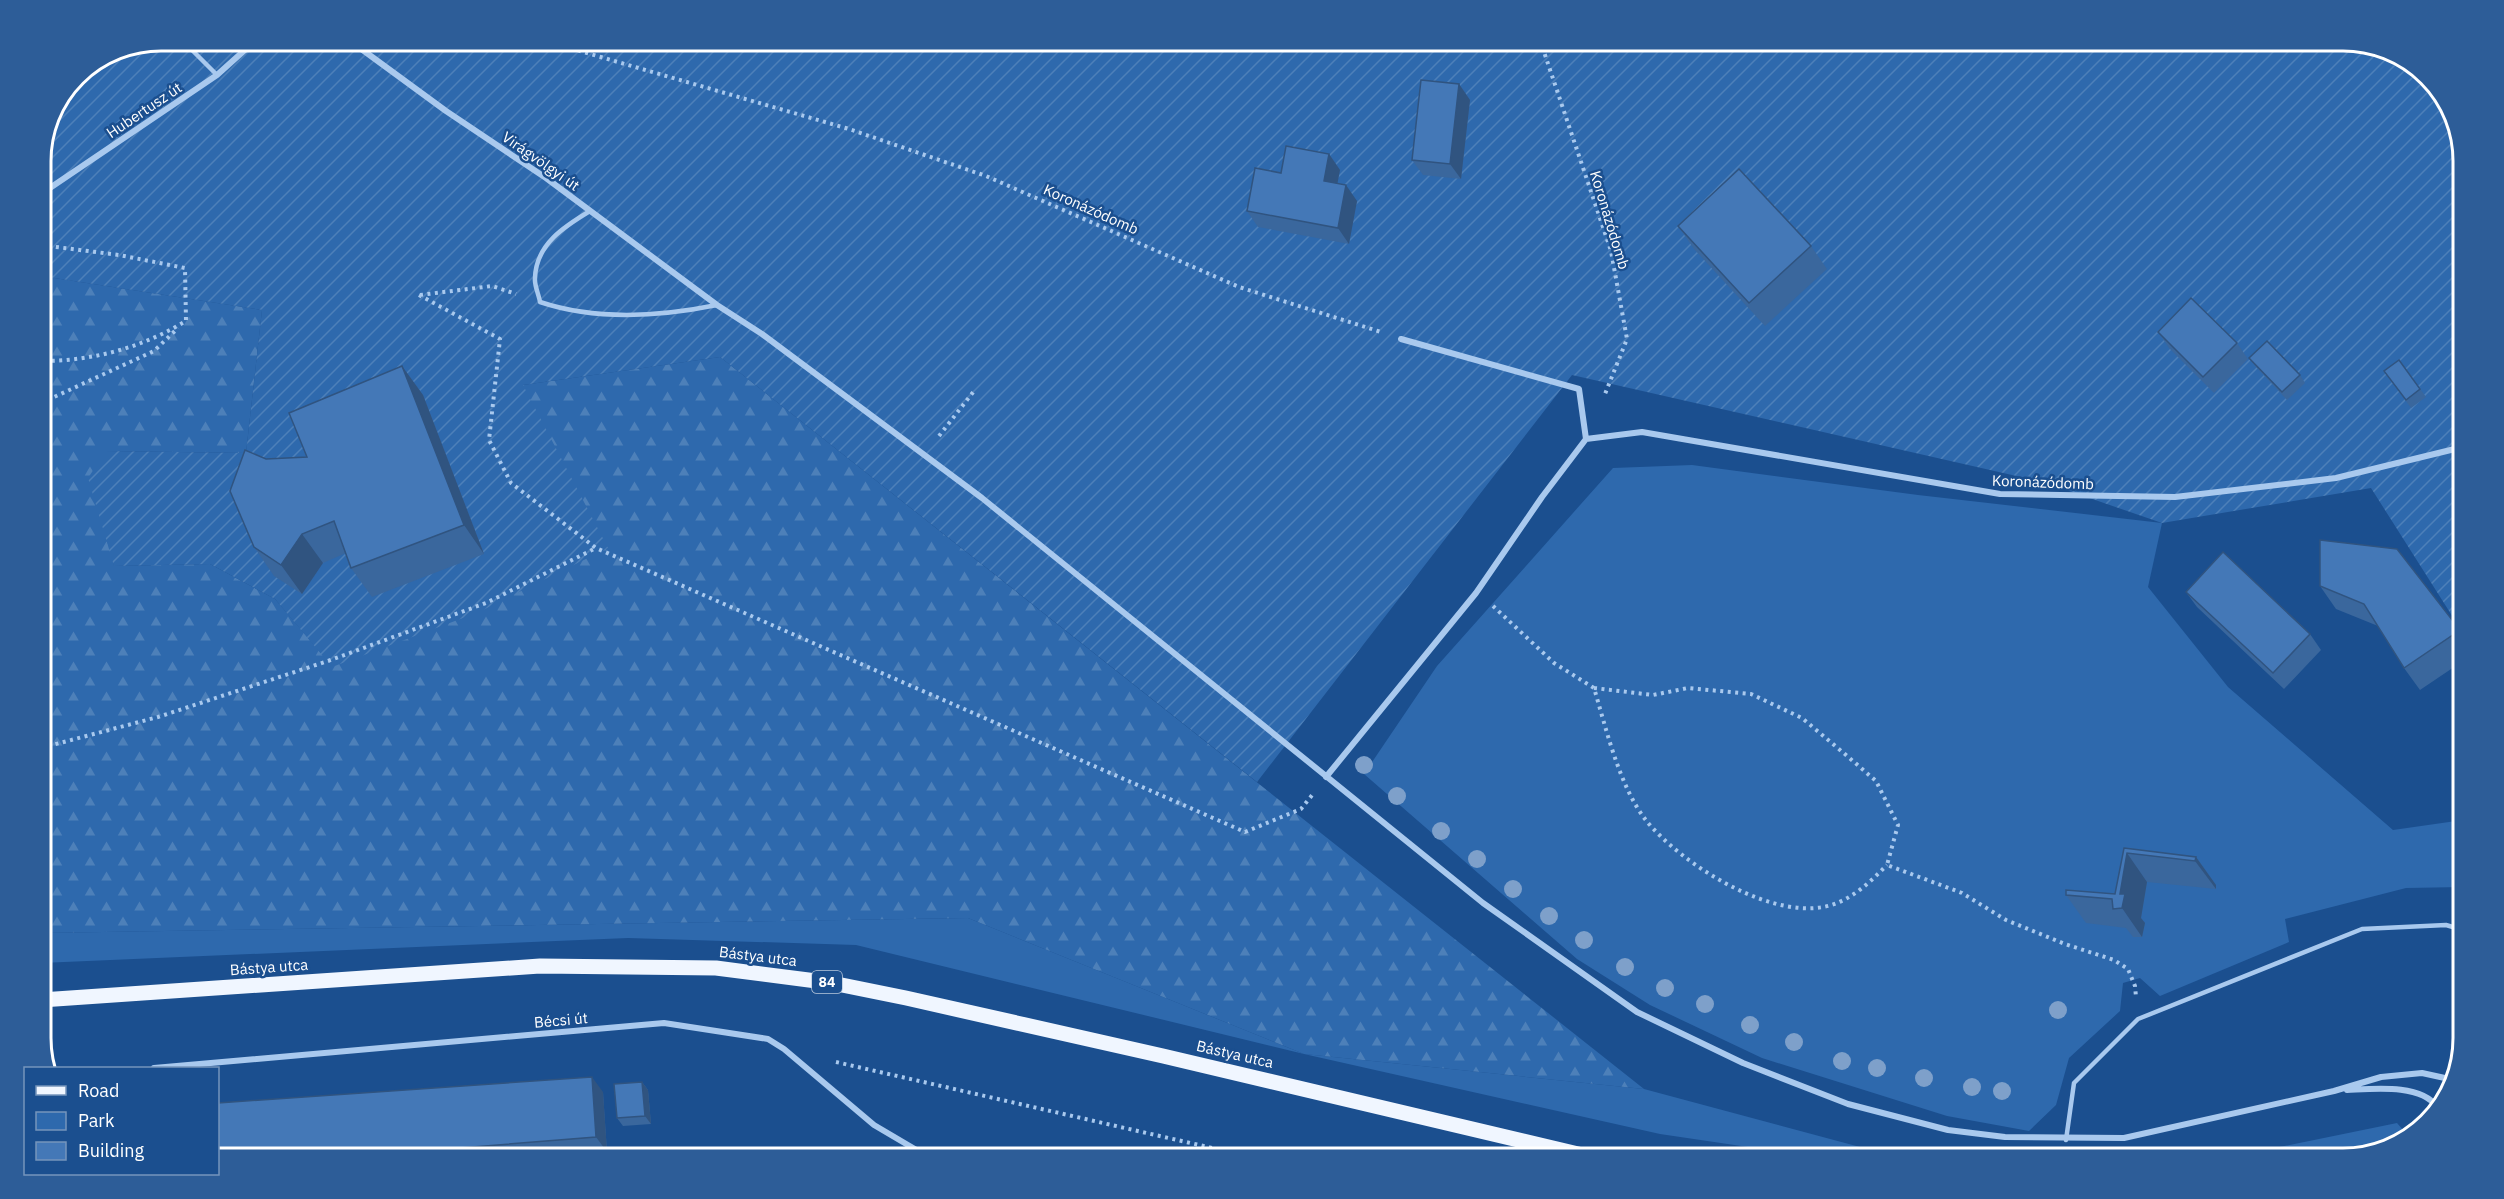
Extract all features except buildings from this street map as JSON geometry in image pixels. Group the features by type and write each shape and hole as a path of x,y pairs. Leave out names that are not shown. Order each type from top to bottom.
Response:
{"main road":[{"name":"Bástya utca","path":"51,999 540,966 716,968 832,983 906,998 1553,1148"}],"street":[{"name":"Hubertusz út","path":"51,187 217,75 244,51"},
{"name":"Virágvölgyi út","path":"364,51 590,211 717,305 762,334 982,498 1483,903 1637,1012 1743,1063 1848,1104 1948,1130 2005,1137 2066,1140 2124,1138 2334,1091"},
{"path":"1326,777 1476,593 1542,497 1586,440 1579,389 1401,339"},
{"name":"Koronázódomb","path":"1586,440 1642,432 2000,495 2175,497 2336,478 2453,449"},
{"name":"Bécsi út","path":"165,1067 664,1023 768,1039 784,1049 874,1125 913,1148"},
{"path":"2334,1091 2381,1077 2422,1073 2446,1078"},
{"path":"2334,1091 2380,1088 2409,1091 2433,1102"}],"lane":[{"path":"193,51 217,75"},
{"path":"590,211 558,230 542,254 535,278 540,302 568,311 617,316 673,313 717,305"},
{"path":"2066,1140 2074,1083 2138,1019 2361,929 2446,925 2453,927"}],"path":[{"name":"Koronázódomb","path":"580,51 849,129 986,176 1239,287 1401,339"},
{"name":"Koronázódomb","path":"1544,51 1611,252 1627,339 1586,440"},
{"path":"51,246 119,255 184,268 186,321 154,351 51,398"},
{"path":"540,302 492,286 420,295 500,339 489,440 512,483 596,548 1245,832 1301,809"},
{"path":"51,360 102,356 162,335 186,321"},
{"path":"939,437 974,391"},
{"path":"51,745 158,717 328,661 486,603 596,548"},
{"path":"1476,593 1554,663 1594,688 1653,695 1688,688 1751,694 1802,718 1876,781 1898,825 1887,865 1863,889 1836,904 1807,909 1764,900 1704,869 1686,858 1645,819 1618,768 1594,688"},
{"path":"1887,865 1962,893 2006,920 2065,944 2114,960 2128,969 2135,986 2138,1019"},
{"path":"829,1060 1212,1148"}],"green space":[{"path":"161,51 2358,52 2385,59 2421,83 2442,112 2451,139 2453,154 2453,617 2371,488 2162,523 2043,482 1572,375 1257,782 720,357 523,385 608,548 479,612 332,667 275,599 210,564 114,566 88,478 106,451 246,453 262,310 51,278 53,139 59,119 69,100 88,78 100,69 125,57"},
{"path":"51,278 262,310 246,453 106,451 114,566 210,564 275,599 332,666 523,385 720,357 1644,1089 1304,1054 968,918 51,933"},
{"path":"1692,465 1918,495 2162,523 2148,587 2228,687 2393,830 2453,821 2453,887 2406,888 2285,919 2289,942 2160,996 2140,978 2123,983 2120,1011 2069,1058 2056,1105 2029,1131 1947,1116 1762,1058 1650,1005 1577,959 1364,774 1437,666 1613,468"},
{"path":"968,918 1304,1054 856,945 628,938 51,963 51,933"},
{"path":"1304,1054 1644,1089 1864,1148 1754,1148 1660,1134"},
{"path":"2397,1123 2403,1130 2379,1142 2358,1147 2275,1148"}]}
